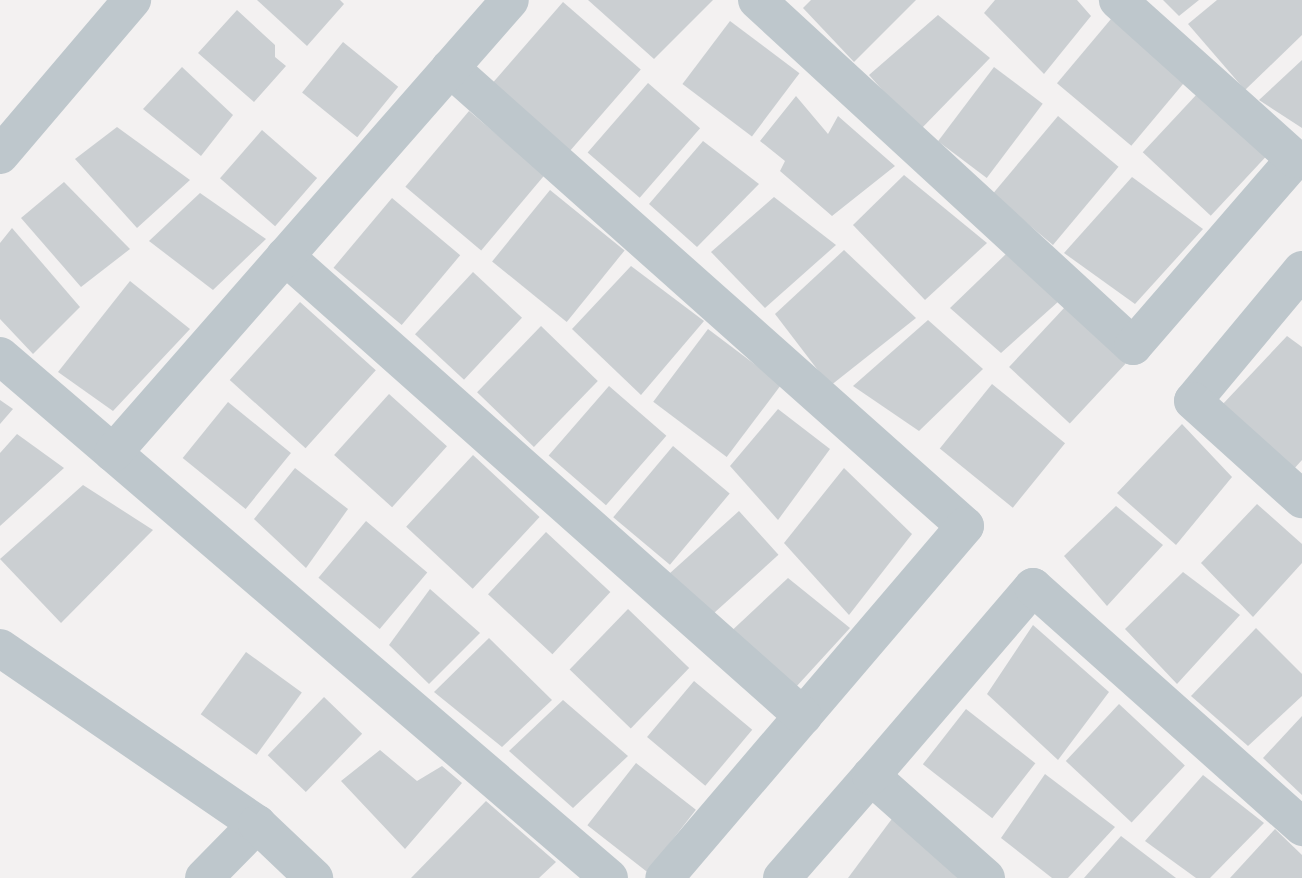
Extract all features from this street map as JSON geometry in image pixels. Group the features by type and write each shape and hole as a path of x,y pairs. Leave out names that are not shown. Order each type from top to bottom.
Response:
{"street":[{"path":"0,155 132,0"},
{"path":"113,453 510,0"},
{"path":"757,0 1133,346 1295,159 1118,0"},
{"path":"450,68 965,527 664,878"},
{"path":"285,256 803,716"},
{"path":"1302,270 1193,401 1302,499"},
{"path":"0,356 609,878"},
{"path":"782,878 1032,587 1302,827"},
{"path":"0,648 257,824 314,878"},
{"path":"871,776 986,878"},
{"path":"204,878 257,824"}],"building":[{"path":"257,0 340,0 344,4 307,46"},
{"path":"588,0 713,0 654,59"},
{"path":"811,0 916,0 854,62 803,8"},
{"path":"995,0 1077,0 1091,16 1044,74 984,13"},
{"path":"1163,0 1199,0 1179,16"},
{"path":"1217,0 1302,0 1302,35 1245,90 1188,24"},
{"path":"563,2 641,70 570,151 492,84"},
{"path":"237,10 275,45 275,57 286,66 254,102 198,53"},
{"path":"938,15 990,58 919,131 869,75"},
{"path":"1111,19 1185,81 1131,146 1057,83"},
{"path":"730,21 799,73 752,136 682,84"},
{"path":"343,42 398,87 357,137 302,93"},
{"path":"1302,60 1302,128 1259,100"},
{"path":"182,67 233,115 201,156 143,109"},
{"path":"994,67 1043,104 987,178 938,141"},
{"path":"648,83 700,128 640,198 588,152"},
{"path":"1198,93 1266,156 1211,216 1143,152"},
{"path":"796,96 828,134 838,116 895,166 832,216 780,171 785,161 760,141"},
{"path":"469,111 545,175 481,250 405,187"},
{"path":"1058,116 1119,167 1053,245 992,194"},
{"path":"117,127 190,180 137,228 75,159"},
{"path":"262,130 317,178 275,226 220,178"},
{"path":"703,141 759,184 697,247 649,204"},
{"path":"904,175 987,243 925,300 853,225"},
{"path":"1132,177 1203,229 1135,304 1064,253"},
{"path":"64,182 130,249 81,287 21,218"},
{"path":"550,190 625,250 567,322 492,261"},
{"path":"200,193 266,239 213,290 149,241"},
{"path":"774,197 836,245 765,308 711,252"},
{"path":"392,198 460,255 402,325 334,268"},
{"path":"12,228 80,307 33,354 0,319 0,243"},
{"path":"844,250 916,318 830,386 775,314"},
{"path":"1006,254 1059,301 1001,353 950,308"},
{"path":"631,266 704,321 641,395 572,329"},
{"path":"473,272 522,318 464,380 415,334"},
{"path":"130,281 190,329 113,411 58,372"},
{"path":"300,302 376,370 306,448 230,380"},
{"path":"1065,307 1126,364 1070,424 1009,367"},
{"path":"928,320 983,369 919,431 853,386"},
{"path":"541,326 598,381 534,447 477,392"},
{"path":"708,329 781,384 727,457 653,402"},
{"path":"1287,336 1302,347 1302,460 1292,471 1221,406"},
{"path":"992,384 1065,443 1013,508 940,449"},
{"path":"609,386 666,436 606,505 549,455"},
{"path":"389,394 447,446 392,507 334,455"},
{"path":"0,400 13,409 0,424"},
{"path":"228,402 291,453 246,509 183,458"},
{"path":"778,409 830,449 778,520 730,466"},
{"path":"1182,424 1232,477 1176,545 1117,493"},
{"path":"17,434 64,468 0,526 0,453"},
{"path":"673,446 730,494 670,565 613,517"},
{"path":"473,455 540,517 473,589 406,527"},
{"path":"295,468 348,509 306,568 254,519"},
{"path":"844,468 912,534 849,615 784,543"},
{"path":"83,485 153,530 61,623 0,559"},
{"path":"1257,504 1302,544 1302,563 1253,617 1201,563"},
{"path":"1116,506 1163,545 1107,606 1064,556"},
{"path":"739,511 778,555 708,618 668,575"},
{"path":"366,521 427,572 380,629 318,578"},
{"path":"546,532 610,592 552,654 488,594"},
{"path":"1183,572 1240,615 1177,684 1125,629"},
{"path":"788,578 850,628 785,699 725,637"},
{"path":"430,589 480,633 429,684 389,645"},
{"path":"628,609 689,668 631,728 570,669"},
{"path":"1033,625 1109,692 1058,760 987,694"},
{"path":"1256,628 1302,674 1302,696 1248,746 1191,696"},
{"path":"489,638 552,700 502,747 434,692"},
{"path":"246,652 302,693 257,755 201,714"},
{"path":"694,681 752,730 705,786 647,737"},
{"path":"324,697 362,734 306,792 268,755"},
{"path":"563,700 628,756 573,808 509,751"},
{"path":"1119,704 1185,765 1132,822 1066,761"},
{"path":"966,709 1035,763 992,818 923,764"},
{"path":"1302,716 1302,795 1263,758"},
{"path":"380,750 417,781 442,766 462,783 405,849 341,781"},
{"path":"636,763 696,810 647,872 587,825"},
{"path":"1045,774 1115,827 1068,878 1052,878 1001,838"},
{"path":"1203,775 1264,823 1210,878 1196,878 1145,841"},
{"path":"486,801 556,862 539,878 411,878"},
{"path":"894,816 970,878 848,878"},
{"path":"1275,829 1302,855 1302,878 1230,878"},
{"path":"1121,836 1176,878 1084,878"}]}
